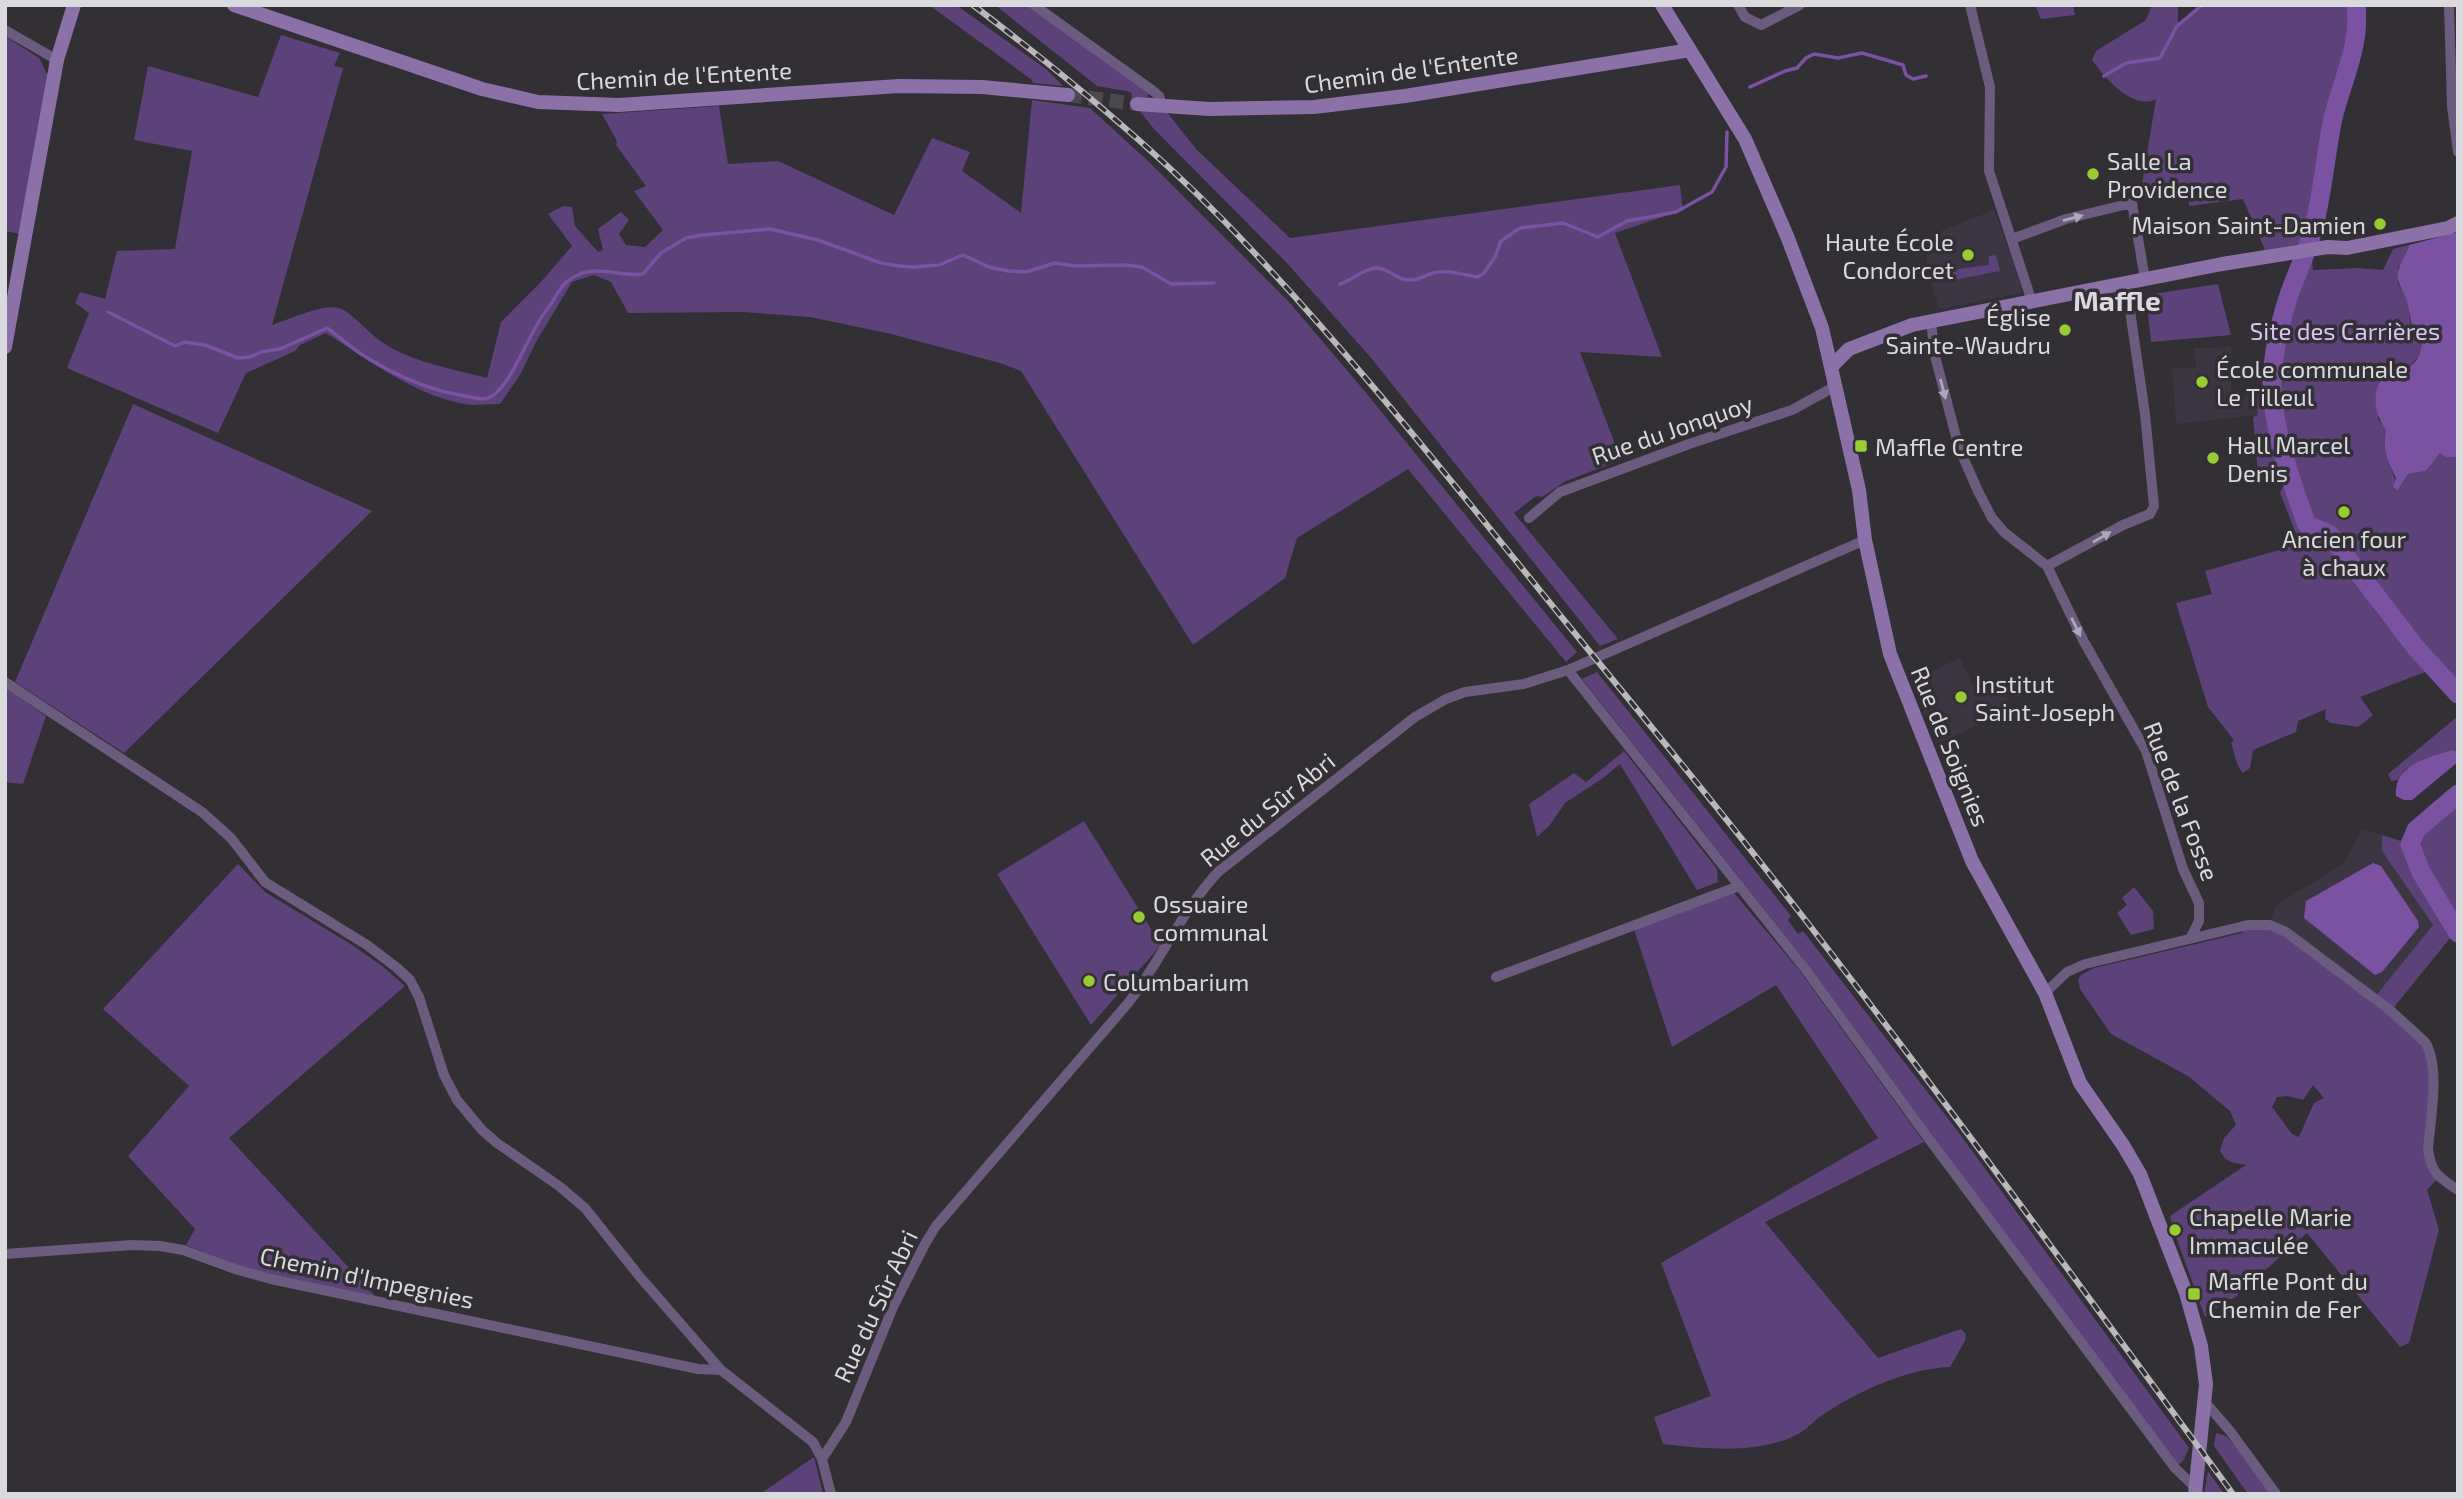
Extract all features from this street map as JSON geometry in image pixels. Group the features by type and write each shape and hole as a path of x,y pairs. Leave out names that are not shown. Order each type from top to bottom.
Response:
{"street":[{"path":"5,347 57,60 74,5"},
{"name":"Chemin de l'Entente","path":"234,5 482,89 538,102 619,105 899,86 982,87 1068,95"},
{"path":"1034,5 1152,90 1159,96 1163,106"},
{"name":"Rue de Soignies","path":"1662,5 1745,139 1787,236 1828,348 1834,387 1859,490 1865,540 1891,654 1972,862 2045,992 2080,1083 2132,1160 2155,1209 2186,1293 2201,1346 2205,1374 2205,1402 2195,1490"},
{"path":"1738,5 1745,17 1761,25 1800,5"},
{"path":"1970,5 1990,87 1989,171 2032,302"},
{"path":"2449,5 2452,106 2458,152"},
{"path":"5,30 57,60"},
{"name":"Chemin de l'Entente","path":"1137,104 1209,110 1314,107 1405,96 1690,50"},
{"path":"2012,239 2066,219 2132,203 2145,279"},
{"path":"1831,367 1849,349 1896,329 2214,265 2317,249 2347,248 2448,228 2458,223"},
{"path":"2047,566 2123,525 2150,514 2154,506 2145,414 2126,283"},
{"name":"Rue de la Fosse","path":"1931,322 1938,369 1959,447 1969,473 1992,518 2013,541 2047,566 2082,640 2146,751 2183,869 2199,903 2199,921 2190,937"},
{"path":"1828,348 1849,349"},
{"name":"Rue du Jonquoy","path":"1529,519 1560,492 1689,444 1792,410 1834,387"},
{"name":"Rue du Sûr Abri","path":"822,1460 846,1422 893,1307 936,1226 1129,1002 1152,971 1188,910 1210,881 1415,717 1446,699 1465,692 1524,684 1568,670 1865,540"},
{"path":"1568,670 1806,970 1928,1139 2167,1457 2195,1490"},
{"path":"5,682 201,812 231,838 265,881 367,945 403,974 419,997 444,1075 457,1100 497,1143 559,1185 585,1208 640,1277 721,1370 813,1442 822,1460 831,1494"},
{"path":"1496,977 1739,886"},
{"path":"2045,992 2075,967 2190,937 2254,924 2280,929 2333,966 2422,1038 2432,1053 2434,1073 2428,1150 2430,1161 2435,1175 2458,1190"},
{"name":"Chemin d'Impegnies","path":"5,1254 160,1246 183,1250 271,1279 698,1369 721,1370"},
{"path":"2205,1402 2276,1494"}],"shaded area":[{"name":"Haute École Condorcet","path":"1994,210 2022,293 1939,309 1928,270 1924,238"},
{"path":"2458,232 2458,458 2446,457 2440,453 2426,471 2408,474 2398,490 2393,487 2396,478 2386,455 2386,430 2377,410 2376,394 2381,380 2387,374 2416,361 2422,344 2412,324 2398,280 2398,271 2409,245"},
{"name":"École communale Le Tilleul","path":"2231,347 2231,396 2256,394 2258,415 2176,424 2172,369 2196,367 2194,348"},
{"name":"Institut Saint-Joseph","path":"1960,658 1973,686 1996,676 2009,704 1978,718 1980,724 1937,744 1914,689 1924,684 1920,677"},
{"path":"2452,750 2458,752 2458,762 2412,800 2396,796 2397,785 2407,769"},
{"path":"2362,829 2382,835 2382,851 2433,925 2374,998 2270,925 2276,905 2343,864"},
{"path":"2373,863 2381,866 2418,921 2419,927 2382,972 2375,975 2304,918 2306,901"}],"green space":[{"path":"929,5 956,5 1046,69 1063,86 1033,83"},
{"path":"995,5 1028,5 1149,93 1147,98 1132,97 1131,92 1097,86"},
{"path":"2073,5 2075,15 2041,19 2036,7"},
{"path":"2152,5 2178,5 2178,26 2202,5 2356,5 2354,48 2330,132 2306,243 2265,250 2243,199 2189,206 2188,190 2141,190 2156,99 2147,102 2129,97 2104,75 2092,60 2096,51 2146,20"},
{"path":"281,35 340,53 334,66 343,68 272,325 314,310 339,308 397,351 434,365 487,378 501,322 572,246 548,214 563,206 572,207 575,226 598,252 603,250 598,229 621,212 629,220 619,234 626,245 645,247 663,230 634,191 646,186 616,145 617,141 602,114 719,106 728,164 778,161 894,215 932,138 970,152 962,171 1021,213 1032,100 1090,108 1149,162 1289,302 1577,652 1566,662 1408,469 1297,538 1285,578 1193,645 1021,371 891,334 810,317 743,312 628,313 611,282 594,275 572,282 536,342 520,375 500,404 472,405 434,395 396,377 326,333 300,345 295,351 246,373 218,433 67,368 89,313 75,303 80,292 105,299 117,251 175,249 192,151 134,140 148,66 258,97"},
{"path":"5,36 39,58 48,76 21,234 5,231"},
{"path":"1138,109 1166,111 1196,149 1290,238 1680,185 1683,210 1615,233 1662,357 1580,352 1621,460 1566,481 1542,497 1536,496 1514,513 1618,639 1600,646 1372,359 1286,262 1154,129"},
{"name":"Site des Carrières","path":"2409,245 2398,268 2398,284 2407,299 2411,328 2422,344 2414,362 2387,374 2378,419 2386,430 2386,454 2398,490 2408,474 2426,471 2440,453 2446,457 2458,458 2458,694 2385,609 2373,608 2425,672 2360,697 2373,715 2358,727 2331,723 2325,719 2326,709 2298,721 2296,732 2253,750 2250,768 2243,773 2238,766 2231,742 2234,740 2208,707 2176,603 2212,594 2205,571 2300,544 2280,493 2290,471 2278,423 2272,382 2288,297 2302,262 2312,258 2313,270 2383,270 2393,249"},
{"path":"1996,255 2000,271 1954,280 1951,270 1989,265 1989,256"},
{"path":"2218,284 2231,335 2151,342 2146,295"},
{"path":"2263,393 2283,480 2259,485 2253,417 2258,415 2256,394"},
{"path":"133,404 372,511 124,753 15,682"},
{"path":"1597,672 1791,916 1788,920 1798,934 1803,931 1956,1129 2189,1448 2183,1461 2175,1468 1810,967 1582,679"},
{"path":"7,689 46,716 23,784 5,782"},
{"path":"2458,716 2458,752 2407,768 2398,780 2391,781 2388,774"},
{"path":"1624,751 1717,869 1718,882 1697,890 1620,764 1565,803 1550,825 1537,837 1529,804 1574,773 1586,782"},
{"path":"2458,794 2458,933 2455,932 2391,1011 2432,1053 2428,1150 2438,1178 2427,1190 2439,1230 2409,1343 2400,1347 2307,1233 2233,1299 2228,1299 2205,1317 2175,1234 2178,1233 2177,1227 2173,1228 2170,1216 2246,1165 2228,1160 2220,1151 2224,1138 2236,1125 2230,1111 2188,1076 2111,1034 2080,989 2078,979 2094,968 2242,933 2248,925 2270,925 2374,998 2433,925 2382,851 2382,835 2410,844 2416,830","holes":["2313,1085 2324,1098 2314,1103 2299,1137 2292,1134 2272,1107 2277,1097 2288,1096 2303,1100"]},
{"path":"1084,821 1161,945 1091,1025 997,874"},
{"path":"238,864 265,892 352,945 405,986 229,1138 375,1296 248,1269 186,1245 195,1229 128,1156 189,1086 103,1009"},
{"path":"2134,887 2153,911 2154,929 2131,935 2117,913 2127,905 2122,898"},
{"path":"1734,893 1799,970 1924,1142 1765,1222 1878,1358 1961,1329 1966,1334 1965,1341 1950,1367 1916,1372 1866,1390 1785,1440 1768,1445 1715,1449 1663,1444 1654,1417 1711,1396 1661,1263 1878,1138 1776,985 1672,1047 1634,929"},
{"path":"2216,1433 2226,1436 2276,1494 2248,1494 2214,1446"},
{"path":"814,1457 823,1494 760,1494"},
{"path":"2208,1471 2224,1494 2204,1494"}],"waterway":[{"path":"2104,76 2126,63 2160,58 2177,26 2202,5"},
{"path":"2356,5 2356,35 2333,118 2316,219 2288,298 2277,339 2272,381 2275,416 2289,473 2307,525 2329,534 2416,648 2458,694"},
{"path":"1750,87 1797,68 1814,54 1838,58 1862,53 1903,65 1906,75 1913,79 1926,76"},
{"path":"1340,284 1366,270 1376,268 1407,280 1444,272 1478,277 1495,257 1501,241 1520,228 1563,223 1598,237 1627,221 1676,212 1712,192 1726,167 1727,132"},
{"path":"108,312 175,346 185,342 205,345 238,358 280,349 327,328 361,354 401,376 439,390 484,399 503,386 534,329 568,281 580,274 595,271 643,274 661,253 686,238 703,235 770,229 818,240 881,263 899,266 939,265 963,255 989,267 1008,271 1026,272 1055,263 1075,266 1125,265 1142,267 1171,284 1214,283"},
{"path":"2458,794 2416,830 2410,844 2421,872 2458,933"}],"tunnel":[{"path":"1068,95 1137,104"}],"railway":[{"path":"973,5 1072,83 1196,193 1271,270 1357,368 1786,895 1956,1118 2233,1494"}],"place":[{"name":"Salle La Providence","path":"2093,174"},
{"name":"Maison Saint-Damien","path":"2380,224"},
{"name":"Haute École Condorcet","path":"1968,255"},
{"name":"Église Sainte-Waudru","path":"2065,330"},
{"name":"École communale Le Tilleul","path":"2202,382"},
{"name":"Maffle Centre","path":"1861,446"},
{"name":"Hall Marcel Denis","path":"2213,458"},
{"name":"Ancien four à chaux","path":"2344,512"},
{"name":"Institut Saint-Joseph","path":"1961,697"},
{"name":"Ossuaire communal","path":"1139,917"},
{"name":"Columbarium","path":"1089,981"},
{"name":"Chapelle Marie Immaculée","path":"2175,1230"},
{"name":"Maffle Pont du Chemin de Fer","path":"2194,1294"}],"district":[{"name":"Maffle","path":"2117,300"}]}
